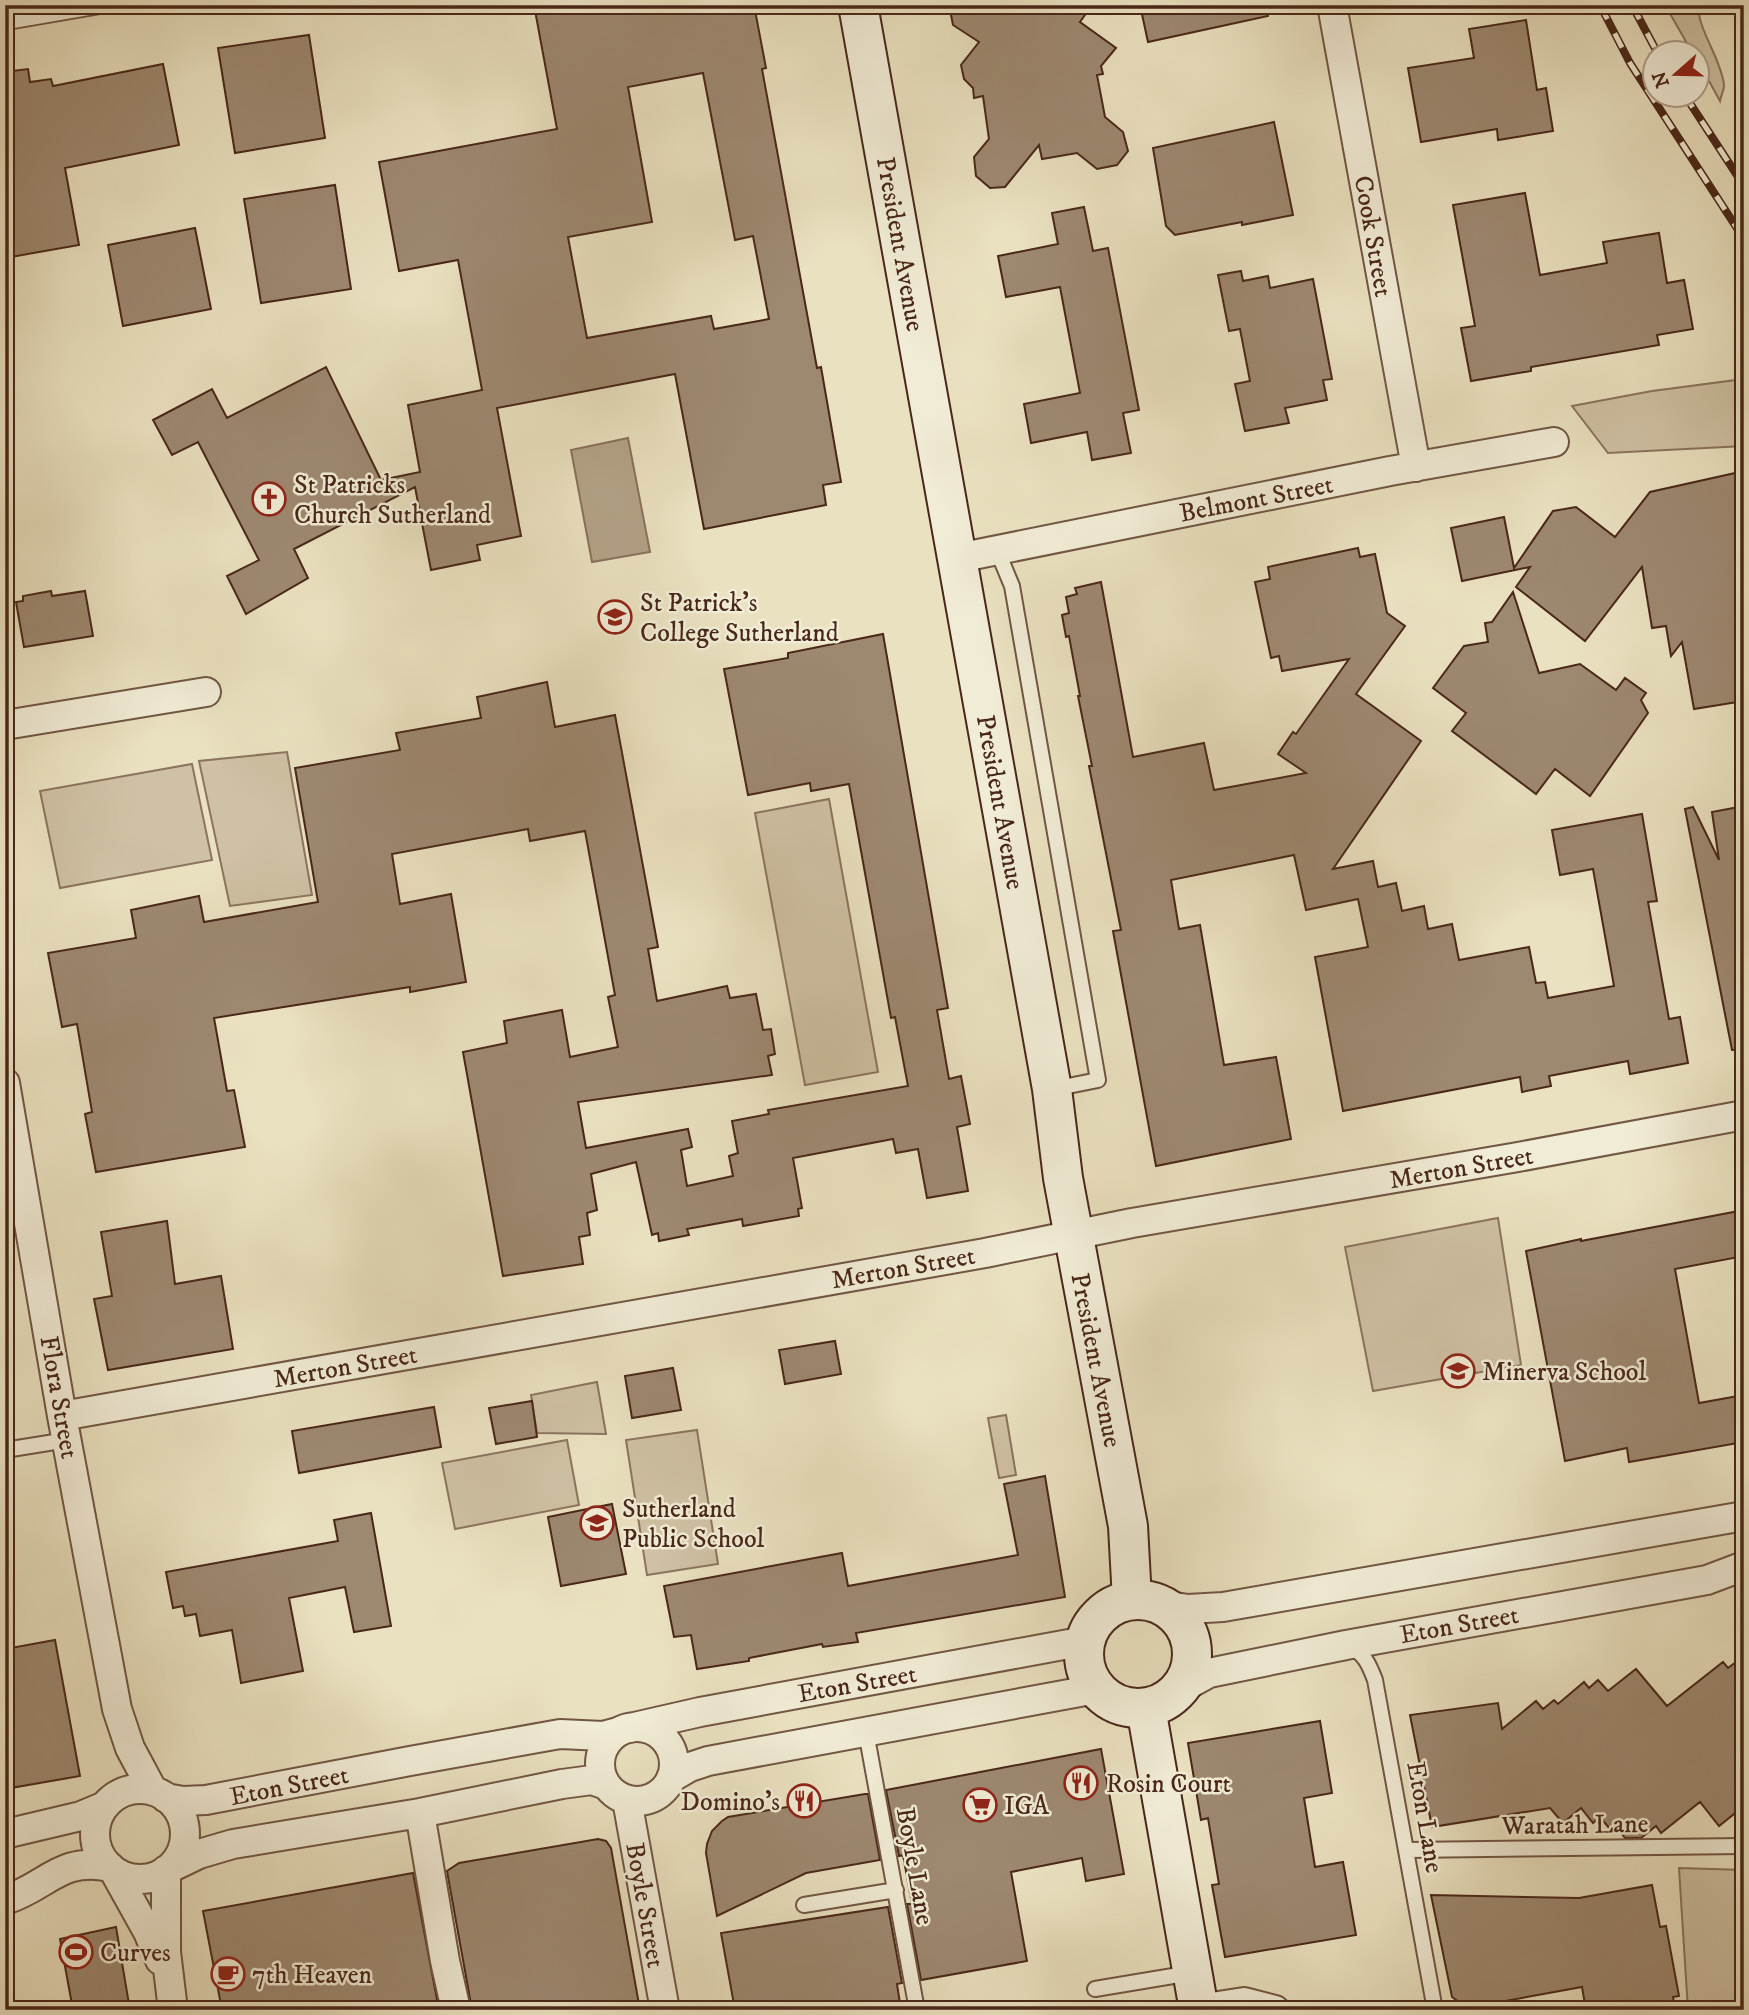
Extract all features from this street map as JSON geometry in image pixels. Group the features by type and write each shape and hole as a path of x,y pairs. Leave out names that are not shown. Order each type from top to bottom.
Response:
{"street":[{"name":"President Avenue","path":"858,5 1052,1089 1063,1178 1128,1526 1147,1602"},
{"name":"Cook Street","path":"1332,5 1416,467"},
{"name":"Belmont Street","path":"958,558 1554,442"},
{"path":"5,725 206,692"},
{"name":"Flora Street","path":"5,1083 117,1709 130,1748 160,1794"},
{"name":"Merton Street","path":"65,1428 1074,1234 1504,1160 1744,1115"},
{"path":"1147,1602 1174,1613 1184,1625 1191,1642 1192,1659 1188,1677 1181,1689 1159,1705 1146,1708 1119,1705 1096,1689 1085,1667 1085,1642 1091,1626 1102,1613 1116,1604 1147,1602 1188,1609 1223,1607 1738,1524"},
{"name":"Eton Street","path":"1181,1689 1209,1673 1346,1645 1707,1580 1743,1565"},
{"name":"Eton Street","path":"160,1794 183,1801 206,1800 560,1734 603,1736 700,1712 1085,1642"},
{"name":"Eton Street","path":"671,1778 701,1762 1096,1689"},
{"path":"1146,1708 1197,1997 1244,2002 1275,2010"},
{"name":"Flora Street","path":"107,1803 119,1763 117,1709"},
{"path":"650,1729 666,1741 674,1759 671,1778 657,1795 648,1800 617,1792 600,1769 602,1752 611,1738 624,1730 650,1729"},
{"name":"Eton Street","path":"168,1869 206,1851 233,1844 420,1813 562,1784 592,1780 617,1792"},
{"path":"5,1834 81,1816 130,1790 160,1794 179,1812 185,1832 181,1851 168,1869 152,1877 136,1879 112,1869 86,1864 67,1867 5,1900"},
{"name":"Boyle Street","path":"617,1792 665,2010"},
{"path":"107,1803 97,1821 95,1838 100,1854 112,1869 148,1932 171,2000"},
{"path":"420,1813 456,2010"},
{"path":"168,1869 164,1917 171,2000"}],"lane":[{"path":"5,14 13,21 106,5"},
{"path":"998,550 1012,586 1098,1080 1052,1089"},
{"name":"Merton Street","path":"5,1450 65,1428"},
{"name":"Eton Lane","path":"1346,1645 1362,1655 1375,1680 1435,2010"},
{"name":"Boyle Lane","path":"866,1732 917,2010"},
{"name":"Waratah Lane","path":"1407,1850 1744,1846"},
{"path":"804,1905 896,1890"},
{"path":"1424,2010 1428,2004 1430,1985"},
{"path":"1095,1989 1197,1997"}],"shaded area":[{"path":"1665,5 1699,5 1701,22 1708,38 1684,38"},
{"path":"1710,44 1722,75 1724,87 1720,101 1710,83"},
{"path":"1744,379 1744,446 1608,453 1572,406 1652,391"},
{"path":"628,438 650,552 592,562 571,450"},
{"path":"287,752 312,895 230,906 199,761"},
{"path":"192,764 212,860 60,888 40,791"},
{"path":"829,799 878,1072 805,1085 755,813"},
{"path":"1498,1218 1521,1365 1373,1391 1345,1247"},
{"path":"597,1382 606,1434 537,1433 531,1395"},
{"path":"1006,1415 1016,1475 999,1478 988,1418"},
{"path":"697,1430 718,1564 647,1575 626,1440"},
{"path":"567,1440 579,1505 455,1529 442,1463"},
{"path":"1679,1868 1744,1870 1744,2010 1688,2010"}],"building":[{"path":"534,5 754,5 766,68 762,69 817,368 821,367 841,482 823,485 826,505 704,529 675,374 497,408 521,536 477,545 480,560 431,570 415,487 294,549 308,578 246,614 227,576 259,560 198,442 172,455 153,420 212,389 227,418 326,367 381,480 420,472 408,405 482,390 458,260 399,271 379,162 557,129","holes":["703,73 735,240 753,236 769,319 714,329 711,316 587,338 568,237 652,222 628,87"]},
{"path":"949,5 1092,5 1080,22 1116,48 1101,66 1103,74 1097,75 1105,117 1123,132 1128,151 1117,165 1097,169 1077,153 1042,159 1039,145 1005,187 990,188 976,176 974,157 989,139 983,96 974,98 973,88 964,79 961,65 979,42 953,25"},
{"path":"1140,5 1267,5 1268,16 1148,42"},
{"path":"1526,20 1537,90 1546,88 1553,131 1498,140 1497,129 1421,142 1408,68 1474,58 1469,29"},
{"path":"309,35 325,138 235,153 218,48"},
{"path":"163,64 179,145 65,168 79,245 5,258 5,72 28,69 30,82 51,79 53,86"},
{"path":"1274,122 1293,215 1175,235 1166,226 1153,148"},
{"path":"335,185 351,289 261,303 244,199"},
{"path":"1525,193 1540,275 1607,263 1603,242 1659,233 1667,283 1684,280 1693,329 1657,335 1659,345 1531,367 1531,371 1471,381 1461,328 1475,326 1453,205"},
{"path":"1084,207 1093,251 1108,248 1139,410 1123,413 1131,453 1092,460 1087,432 1031,443 1024,404 1080,393 1060,287 1006,297 998,256 1058,244 1052,213"},
{"path":"195,228 211,309 123,326 108,245"},
{"path":"1241,271 1243,281 1268,276 1270,288 1313,279 1332,379 1323,380 1327,400 1285,408 1289,423 1245,431 1235,384 1250,381 1240,329 1229,331 1218,275"},
{"path":"1744,471 1744,701 1694,709 1682,642 1671,656 1666,626 1652,628 1642,567 1585,641 1516,587 1530,567 1462,581 1451,528 1504,517 1514,568 1553,511 1576,507 1615,537 1650,492"},
{"path":"1358,548 1360,557 1375,554 1387,613 1405,626 1356,694 1421,741 1333,869 1373,861 1378,887 1396,883 1402,911 1424,906 1428,929 1452,924 1459,960 1529,947 1536,983 1545,982 1548,998 1614,986 1593,869 1560,875 1552,830 1642,814 1657,901 1648,902 1669,1019 1680,1017 1688,1063 1630,1074 1628,1061 1549,1076 1551,1086 1522,1092 1520,1077 1343,1111 1315,957 1368,947 1358,899 1306,910 1294,855 1171,880 1179,929 1200,925 1224,1065 1276,1057 1291,1139 1156,1166 1113,931 1121,930 1089,766 1092,766 1069,636 1066,637 1062,615 1069,613 1066,597 1077,594 1075,588 1101,582 1133,757 1204,743 1214,790 1306,773 1278,754 1293,732 1296,734 1349,659 1282,671 1279,656 1271,658 1255,582 1270,579 1268,567"},
{"path":"51,591 52,596 85,591 93,636 24,647 16,602 23,601 23,596"},
{"path":"1513,592 1539,673 1580,664 1616,690 1625,678 1646,693 1641,700 1648,713 1590,796 1555,769 1536,794 1452,731 1466,713 1433,688 1464,646 1488,642 1485,623 1492,622"},
{"path":"883,634 948,1008 937,1010 949,1079 961,1076 970,1124 957,1127 968,1191 927,1198 918,1149 896,1153 893,1139 793,1158 802,1208 798,1209 799,1216 743,1226 742,1219 687,1229 689,1235 659,1241 658,1233 652,1235 636,1162 591,1174 597,1210 587,1213 590,1235 579,1237 583,1264 503,1276 463,1052 507,1043 504,1021 562,1010 570,1057 618,1047 608,997 615,995 585,831 530,841 528,829 392,854 400,904 451,894 466,982 410,992 410,987 214,1018 227,1091 234,1090 245,1147 96,1172 85,1114 92,1112 77,1024 62,1027 48,953 136,938 131,910 199,896 204,922 318,902 295,768 400,750 396,733 481,718 477,697 547,682 555,727 615,715 658,947 648,949 657,1001 727,986 730,998 756,994 763,1030 771,1029 775,1054 768,1056 772,1075 578,1102 586,1148 688,1129 692,1147 681,1150 687,1186 733,1176 729,1156 738,1153 732,1121 769,1114 768,1110 908,1086 895,1017 891,1018 849,784 811,791 810,783 748,795 724,669 788,658 788,653"},
{"path":"1744,806 1744,1049 1732,1050 1685,809 1693,807 1719,860 1712,812"},
{"path":"1744,1210 1744,1256 1675,1269 1699,1403 1744,1395 1744,1442 1629,1462 1627,1448 1565,1461 1526,1251"},
{"path":"167,1221 175,1284 221,1276 233,1349 108,1370 94,1299 112,1296 101,1232"},
{"path":"835,1341 841,1374 785,1384 779,1350"},
{"path":"673,1368 681,1410 632,1418 625,1376"},
{"path":"532,1401 537,1437 496,1444 489,1408"},
{"path":"434,1407 441,1447 299,1473 292,1431"},
{"path":"1045,1476 1065,1597 856,1633 858,1642 823,1647 822,1644 749,1658 749,1661 697,1669 691,1635 674,1637 664,1586 842,1553 848,1586 1018,1555 1004,1484"},
{"path":"612,1504 626,1574 561,1586 548,1517"},
{"path":"371,1513 391,1626 354,1632 345,1587 289,1598 303,1671 241,1683 232,1630 200,1636 196,1614 185,1616 183,1606 173,1608 166,1572 338,1541 334,1520"},
{"path":"55,1640 80,1776 5,1789 5,1649"},
{"path":"1744,1656 1744,1806 1719,1826 1700,1802 1661,1833 1656,1826 1641,1838 1625,1838 1615,1825 1610,1829 1600,1817 1593,1823 1581,1808 1563,1823 1550,1808 1432,1827 1410,1715 1498,1703 1502,1729 1536,1701 1543,1709 1554,1700 1558,1704 1584,1682 1589,1688 1598,1680 1608,1691 1636,1669 1667,1706 1723,1662 1728,1668"},
{"path":"1320,1721 1332,1793 1304,1798 1315,1867 1343,1862 1356,1935 1225,1957 1212,1885 1219,1884 1208,1818 1201,1820 1188,1743"},
{"path":"1101,1749 1124,1874 1086,1881 1082,1858 1011,1872 1027,1961 921,1980 907,1904 912,1904 903,1855 899,1856 886,1790"},
{"path":"868,1794 880,1860 806,1873 717,1916 706,1853 712,1831 722,1821 728,1817"},
{"path":"598,1839 606,1841 611,1848 640,2010 472,2010 447,1871 459,1863"},
{"path":"413,1873 439,2010 222,2010 203,1911"},
{"path":"1652,1885 1660,1927 1666,1926 1679,1996 1673,1997 1675,2010 1586,2010 1582,1987 1467,2008 1452,1997 1431,1895 1579,1898"},
{"path":"888,1907 902,1983 897,1984 901,2010 735,2010 721,1933"},
{"path":"116,1927 130,2010 73,2010 60,1939"}],"railway":[{"path":"1600,5 1630,63 1744,239"},
{"path":"1632,5 1650,38"},
{"path":"1693,108 1744,186"}],"place":[{"name":"St Patricks Church Sutherland","path":"269,499"},
{"name":"St Patrick's College Sutherland","path":"615,617"},
{"name":"Minerva School","path":"1458,1371"},
{"name":"Sutherland Public School","path":"597,1523"},
{"name":"Rosin Court","path":"1081,1783"},
{"name":"Domino's","path":"804,1801"},
{"name":"IGA","path":"980,1805"},
{"name":"Curves","path":"76,1952"},
{"name":"7th Heaven","path":"228,1974"}]}
